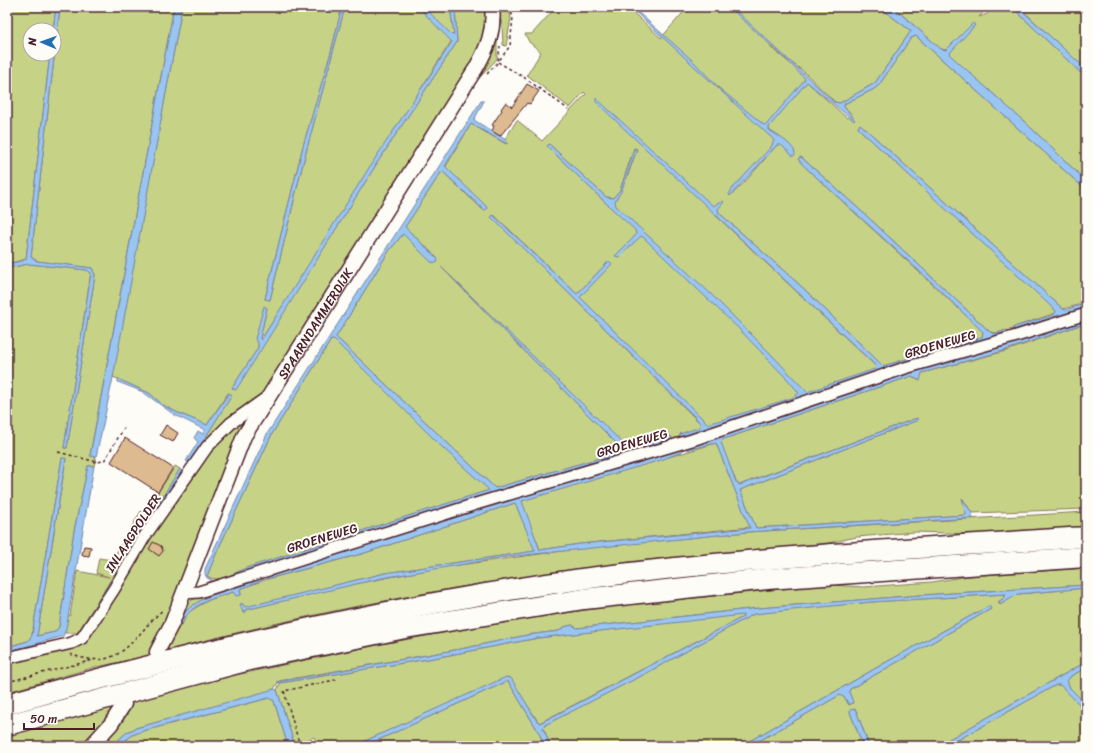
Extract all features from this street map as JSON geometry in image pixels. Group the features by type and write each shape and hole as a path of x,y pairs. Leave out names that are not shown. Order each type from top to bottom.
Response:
{"highway":[{"path":"7,704 121,673 331,622 462,598 582,579 765,559 1086,537"},
{"path":"7,725 257,659 405,628 584,599 768,579 1086,557"}],"street":[{"name":"SPAARNDAMMERDIJK","path":"157,652 167,634 181,599 241,442 476,68 490,39 493,25 492,7"},
{"name":"GROENEWEG","path":"181,599 262,571 407,527 479,503 692,440 906,368 1086,314"},
{"name":"INLAAGPOLDER","path":"7,658 75,642 85,635 145,536 207,447 231,423 270,395"},
{"path":"91,746 108,727 124,704"}],"path":[{"path":"510,7 512,17 510,46 498,62 525,78 569,110"},
{"path":"58,452 97,462 104,461 124,428"},
{"path":"7,682 109,657 127,648 138,639 163,610 181,599"},
{"path":"54,647 76,656 95,660"},
{"path":"300,746 284,691 338,679"}],"green space":[{"path":"7,7 56,7 54,22 22,22 22,62 49,62 26,259 7,264"},
{"path":"60,7 174,7 90,455 96,457 94,466 88,466 74,531 59,627 55,632 37,636 66,459 62,458 32,635 28,641 7,647 7,268 29,264 87,270 91,272 64,448 67,448 95,275 92,268 37,261 31,257 54,62 62,62 62,22 58,22"},
{"path":"182,7 342,7 331,52 303,146 265,299 270,300 302,167 345,7 418,7 452,40 261,340 260,338 267,308 264,307 260,322 258,348 232,388 235,390 379,160 457,42 455,7 488,7 484,45 268,392 191,462 232,395 228,393 207,425 176,412 163,405 149,393 113,377"},
{"path":"424,7 450,7 454,34 452,35"},
{"path":"498,7 508,7 511,18 506,46 503,45 502,26"},
{"path":"556,7 627,7 661,38 688,7 879,7 911,31 875,83 840,103 835,102 803,71 769,46 808,78 764,130 777,143 730,196 744,183 776,146 779,144 792,147 769,130 769,126 807,82 847,118 853,115 844,107 844,104 879,85 911,38 916,36 1086,190 1086,303 1063,309 860,124 858,128 1055,309 1056,313 1014,327 1014,330 996,333 990,332 869,218 801,157 798,159 803,165 981,329 983,332 982,337 883,366 802,287 719,213 719,206 712,212 882,372 738,422 536,480 672,439 671,436 629,450 441,267 624,451 495,488 336,337 389,251 403,234 431,262 438,259 405,227 442,171 483,210 487,209 445,168 471,124 506,144 505,139 517,120 542,141 586,94 584,92 570,108 527,75 541,52 529,42 525,34 532,34","holes":["549,144 606,197 613,198 620,190 610,207 547,146","634,148 637,149 627,178 620,190","494,215 577,294 609,261 611,264 580,297 701,418 708,429 680,434 700,428 701,424 492,217"]},
{"path":"893,7 988,7 979,17 987,14 993,7 1012,7 1086,78 1086,181 1028,125 948,54 975,25 973,23 946,50 941,49"},
{"path":"1019,7 1086,7 1086,69 1084,68"},
{"path":"497,25 497,59 469,89"},
{"path":"1086,323 1086,509 972,513 963,499 966,515 756,528 740,490 918,420 917,418 739,485 736,482 722,447 721,442 724,439 912,376 919,381 922,373 1006,351"},
{"path":"331,340 334,340 354,358 450,453 490,490 246,568 227,577 217,579 207,576 272,434"},
{"path":"253,408 161,636 151,655 88,669 7,692 7,660 76,645 97,621 201,460"},
{"path":"716,443 750,527 580,544 540,550 521,501"},
{"path":"175,466 180,469 146,523 139,529 130,549 83,624 77,633 64,633 68,614 70,616 77,571 109,577 96,573 99,558 112,560 141,511 145,513"},
{"path":"515,503 536,551 385,573 244,608 243,604 241,604 243,613 245,613 245,610 344,586 437,568 577,549 747,532 1086,512 1086,527 978,534 915,532 857,537 828,543 639,561 578,569 398,598 279,623 161,652 182,609 192,600 226,585 234,586 195,604 189,609 185,616 182,625 187,613 209,600 233,592 241,595 240,589 264,580 365,553"},
{"path":"1086,568 1086,585 921,595 759,608 577,628 572,625 564,627 559,631 527,635 466,648 279,681 274,689 268,692 136,728 127,732 112,746 97,746 129,702 236,675 382,644 498,623 605,607 811,586 831,585 864,587 932,582 969,576"},
{"path":"1086,588 1086,662 937,746 869,746 856,710 850,712 863,746 750,746 840,695 845,698 849,705 853,703 849,692 850,689 991,609 989,606 890,660 741,746 551,746 543,728 548,723 643,675 754,614 871,602 1006,594 1005,597 998,602 1000,605 1018,594"},
{"path":"743,614 743,617 539,723 509,677 354,746 318,746 314,737 302,743 303,746 295,746 277,690 280,683 434,658 538,638"},
{"path":"1086,668 1086,704 1070,688 1067,681 1071,676"},
{"path":"508,681 538,731 545,746 365,746"},
{"path":"1056,685 1060,685 1086,711 1085,746 947,746"},
{"path":"269,698 274,701 288,746 119,746 132,735 143,731"},
{"path":"119,705 86,746 7,746 7,735"}],"water":[{"path":"56,7 60,7 58,22 54,22"},
{"path":"174,7 182,7 113,378 96,457 90,456"},
{"path":"342,7 345,7 302,167 270,300 265,299 303,146 331,52"},
{"path":"418,7 424,7 452,35 454,34 450,7 455,7 457,42 379,160 236,390 232,388 258,348 258,343 255,339 264,306 267,308 260,338 261,340 372,163 452,42"},
{"path":"630,7 632,7 692,60 719,88 764,125 767,124 805,79 788,61 729,7 732,7 834,102 840,103 875,83 911,31 879,7 893,7 941,49 946,50 973,23 975,25 949,54 1028,125 1086,181 1086,190 916,36 911,38 879,85 844,104 844,107 855,120 854,121 807,82 769,127 769,130 789,144 795,155 793,156 781,145 777,145 730,196 729,194 732,189 771,147 774,140"},
{"path":"1012,7 1018,7 1086,69 1086,78"},
{"path":"49,62 54,62 31,257 37,261 92,268 95,275 67,448 64,448 91,273 87,270 29,264 7,268 7,264 26,259"},
{"path":"596,98 713,206 723,201 724,202 718,209 719,213 802,287 883,366 982,337 983,332 929,280 803,165 798,159 801,157 869,218 990,332 995,334 1005,331 1003,335 680,437 680,434 700,427 701,424 491,217 493,215 577,294 609,261 612,264 580,297 708,424 792,398 799,393 738,328 644,238 641,236 619,257 615,256 634,237 636,234 635,230 547,146 549,144 606,197 613,198 620,190 635,148 637,149 621,192 615,201 616,206 711,294 807,392 875,369 876,366 596,102"},
{"path":"481,101 484,101 474,120 506,140 507,144 471,124 445,166 486,206 487,209 484,210 442,171 405,227 438,259 437,263 431,262 403,234 389,251 336,337 495,488 624,451 441,267 629,449 671,436 672,439 487,494 224,578 246,568 489,490 444,449 334,340 331,340 272,434 216,554 207,576 212,580 208,578 205,575 205,569 267,434"},
{"path":"860,124 1063,309 1066,310 1086,303 1086,308 1014,330 1014,327 1054,315 1056,311 858,128"},
{"path":"1086,318 1086,323 1003,351 922,373 920,381 912,376 724,439 721,442 736,482 740,485 917,418 918,420 740,490 756,528 966,515 962,498 972,513 973,518 747,532 506,557 382,578 245,610 243,613 240,604 243,604 245,607 385,573 535,551 515,503 365,553 267,579 266,576 407,532 477,508 680,448 682,452 661,460 522,501 540,550 580,544 750,528 716,443 687,450 686,446 935,364 948,363"},
{"path":"118,379 149,393 163,405 176,412 207,425 229,393 232,395 190,462 186,461 198,442 194,438 198,431 203,434 205,430 173,414 143,392 118,382"},
{"path":"62,458 66,458 37,636 55,632 59,627 74,531 88,466 94,466 66,629 63,636 7,652 7,647 28,641 32,635"},
{"path":"180,469 183,472 145,529 136,536 134,547 83,626 130,549 131,540 135,532 146,523"},
{"path":"263,576 264,580 240,589 241,595 236,596 233,592 196,607 185,618 182,625 180,624 187,610 201,600 223,590"},
{"path":"1086,585 1086,588 1018,594 1000,605 999,602 1005,597 1006,594 871,602 754,614 643,675 545,725 543,728 551,746 545,746 538,731 508,681 365,746 354,746 506,677 511,678 537,721 540,723 743,617 743,615 538,638 434,658 280,683 277,682 466,648 527,635 559,631 564,627 572,625 577,628 759,608 921,595"},
{"path":"989,606 991,609 850,689 849,692 853,702 849,705 845,698 840,695 750,746 741,746 890,660"},
{"path":"1086,662 1086,668 1071,676 1067,681 1070,688 1086,704 1086,711 1060,685 1056,685 947,746 937,746"},
{"path":"274,689 277,690 295,746 288,746 274,701 269,698 143,731 132,735 119,746 112,746 127,732 136,728"},
{"path":"850,710 856,710 869,746 863,746 850,712"}],"building":[{"path":"527,84 539,91 530,104 527,103 500,136 492,131 494,126 492,125 506,102 512,107"},
{"path":"166,425 178,433 173,442 160,435"},
{"path":"125,438 173,468 158,492 111,462"},
{"path":"153,542 161,546 163,551 159,556 149,549"},
{"path":"84,546 91,547 89,556 82,555"}]}
